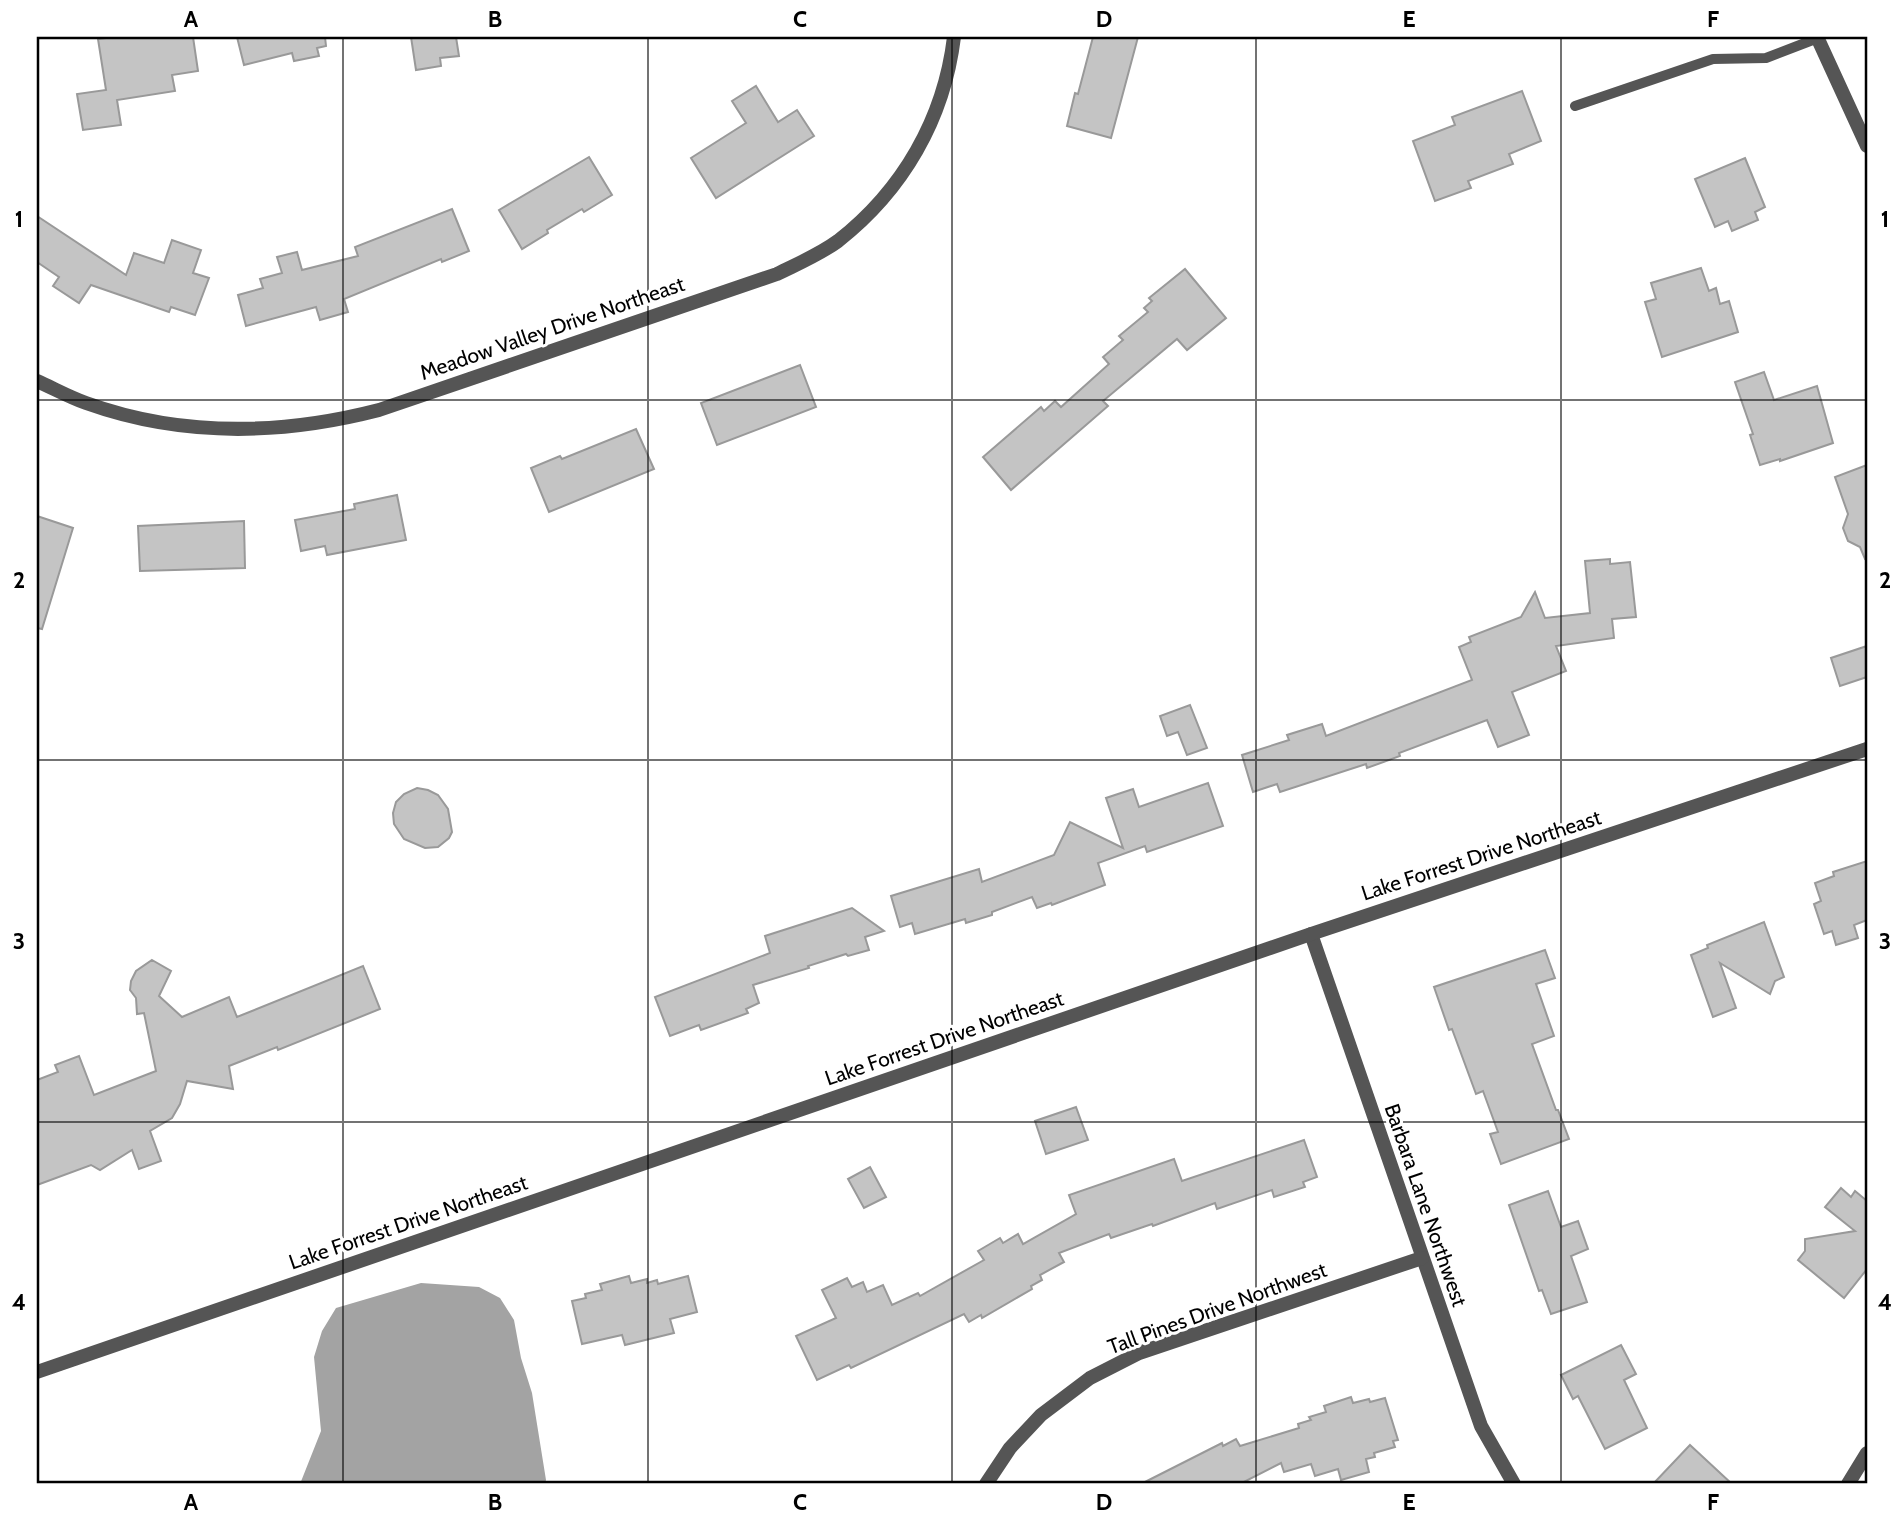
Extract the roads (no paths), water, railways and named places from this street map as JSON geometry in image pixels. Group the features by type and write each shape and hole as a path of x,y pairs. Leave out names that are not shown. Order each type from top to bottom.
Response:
{"street":[{"name":"Meadow Valley Drive Northeast","path":"37,381 84,402 170,424 251,430 340,420 379,410 776,274 837,241 885,197 914,157 937,113 951,65 954,37"},
{"path":"1818,37 1867,146"},
{"name":"Lake Forrest Drive Northeast","path":"37,1373 1311,934 1867,749"},
{"name":"Barbara Lane Northwest","path":"1311,934 1481,1426 1514,1484"},
{"name":"Tall Pines Drive Northwest","path":"986,1484 1010,1448 1041,1415 1090,1378 1139,1353 1422,1258"},
{"path":"1848,1484 1867,1453"}],"lane":[{"path":"1575,106 1713,60 1766,58 1818,37"}]}
